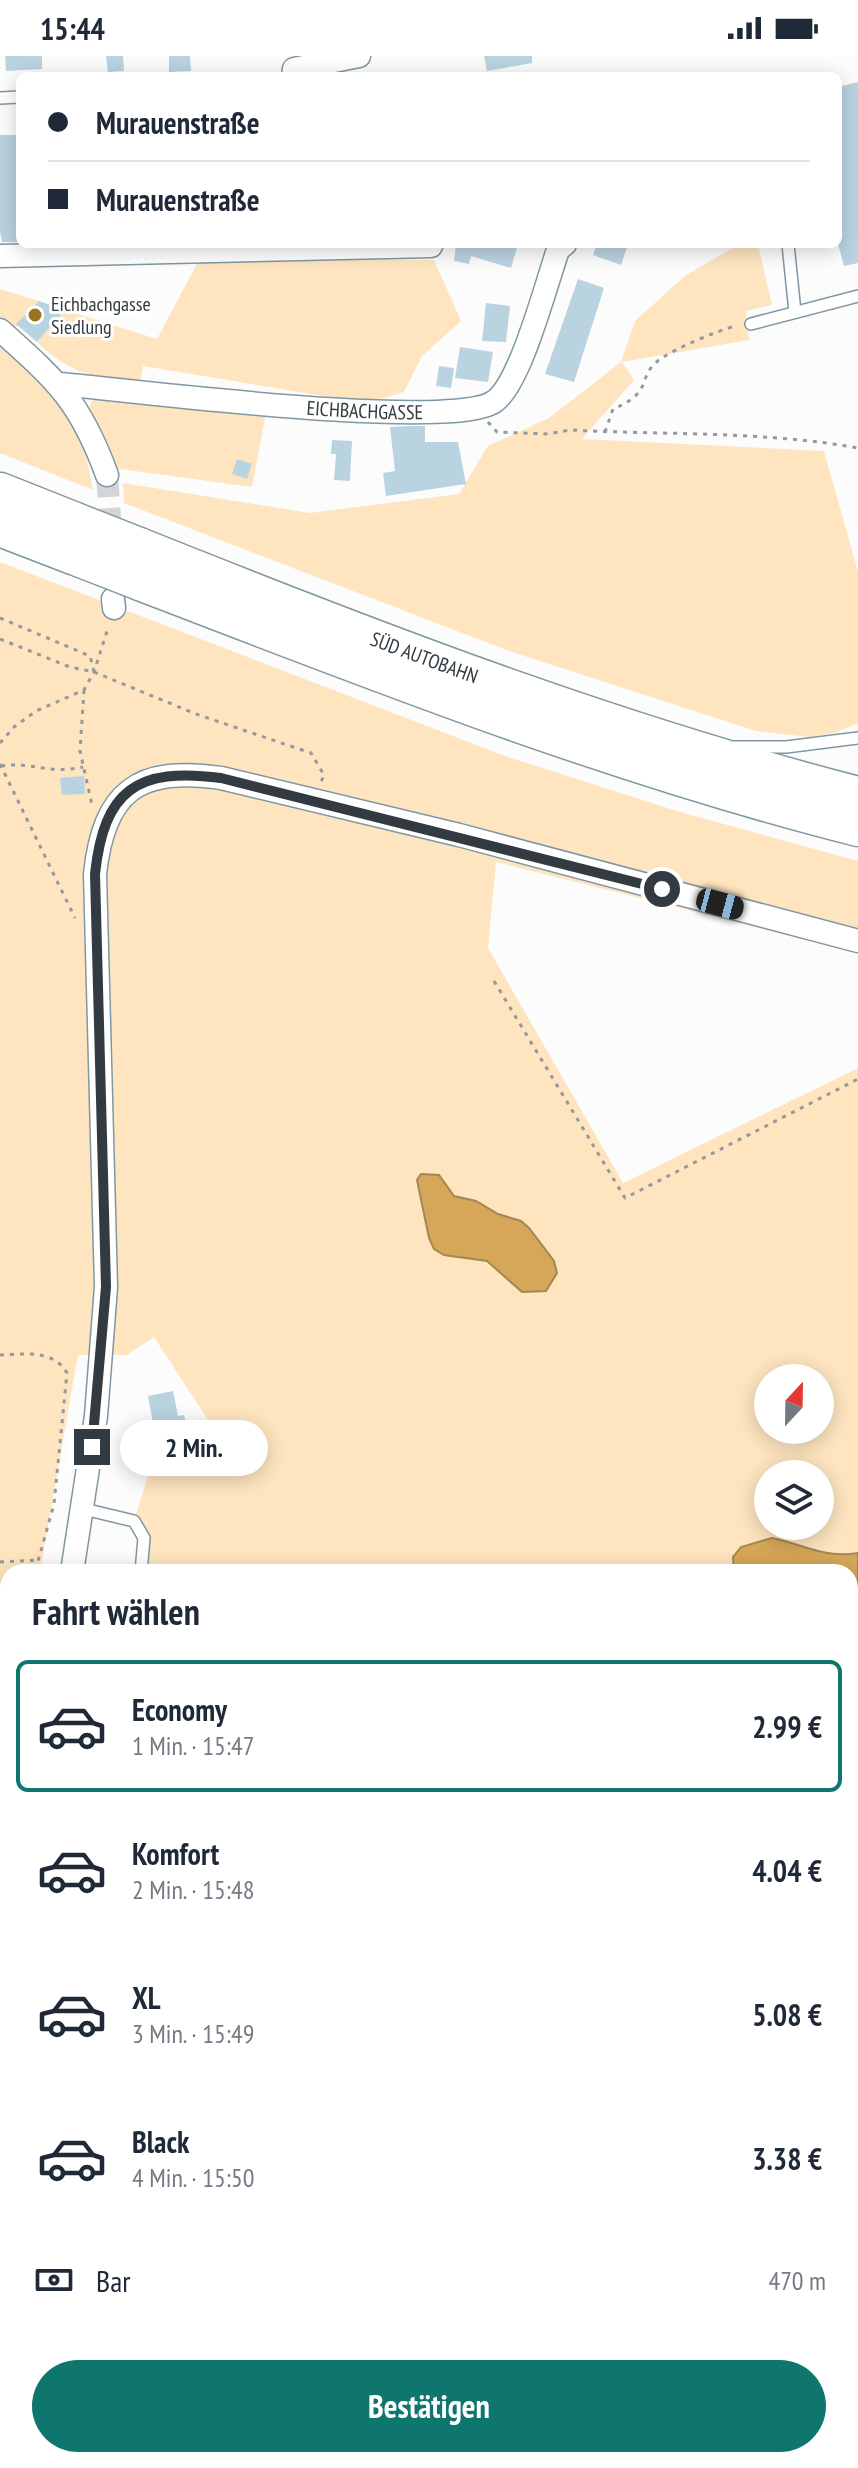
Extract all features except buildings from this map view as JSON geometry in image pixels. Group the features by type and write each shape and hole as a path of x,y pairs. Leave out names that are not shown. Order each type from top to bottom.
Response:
{"highway":[{"name":"SÜD AUTOBAHN","path":"0,492 73,538 126,584 465,705 688,779 858,827"},
{"name":"SÜD AUTOBAHN","path":"0,527 73,538"},
{"name":"SÜD AUTOBAHN","path":"126,584 321,620 697,751 858,796"}],"street":[{"path":"294,72 294,69 359,56"},
{"path":"0,256 345,248"},
{"path":"478,410 497,401 516,370 560,248"},
{"path":"0,330 60,384 91,431 107,475"},
{"name":"EICHBACHGASSE","path":"60,384 395,414 478,410"},
{"path":"72,1564 74,1508 96,1416 106,1287 95,874 99,836 107,814 133,788 183,773 315,799 858,941"}],"lane":[{"path":"788,248 795,312"},
{"path":"751,324 858,296"},
{"path":"697,751 858,738"},
{"path":"74,1508 134,1521 144,1538 142,1564"}],"path":[{"path":"605,432 613,409 632,401 641,393 651,368 660,360 715,331 751,324"},
{"path":"478,410 497,432 804,438 858,448"},
{"path":"107,814 93,806 83,767 79,732 84,690 94,672 126,584"},
{"path":"0,618 90,656 94,672"},
{"path":"0,639 70,667 94,672 196,714 311,753 324,775 315,799"},
{"path":"0,743 14,727 36,711 84,690"},
{"path":"78,925 1,765 19,763 61,772 83,767"},
{"path":"494,981 625,1198 858,1079"},
{"path":"0,1355 37,1353 60,1362 67,1373 54,1504 37,1564"},
{"path":"54,1504 74,1508"},
{"path":"0,1562 38,1560"}],"shaded area":[{"path":"732,248 759,248 772,305 746,311 749,340 622,362 634,380 582,439 824,451 858,572 858,723 835,733 809,737 756,731 509,651 124,503 123,483 310,513 459,494 488,446 549,418 621,362 635,321 685,276"},
{"path":"200,258 434,260 461,321 422,356 404,392 366,403 143,366 140,384 110,379 72,368 37,342 65,310 157,339"},
{"path":"0,289 39,301 12,332 0,321"},
{"path":"0,342 61,396 81,429 93,490 0,453"},
{"path":"111,395 266,413 252,487 113,468 88,410 93,399"},
{"path":"0,562 505,756 680,812 858,861 858,953 496,862 488,948 623,1183 858,1068 858,1564 142,1564 144,1538 134,1521 148,1476 225,1446 154,1337 127,1355 78,1355 41,1564 0,1564"},
{"path":"421,1174 439,1175 454,1196 476,1201 498,1214 521,1221 529,1228 554,1261 557,1273 546,1291 522,1292 487,1261 444,1255 434,1249 417,1180"},
{"path":"765,1540 779,1540 835,1554 858,1553 858,1564 733,1564 733,1557 741,1547"}],"tunnel":[{"path":"107,475 112,546"}],"place":[{"name":"Eichbachgasse Siedlung","path":"35,315"}],"route":[{"path":"92,1447 106,1287 95,874 99,836 107,814 133,788 183,773 221,778 315,799 662,889"}]}
